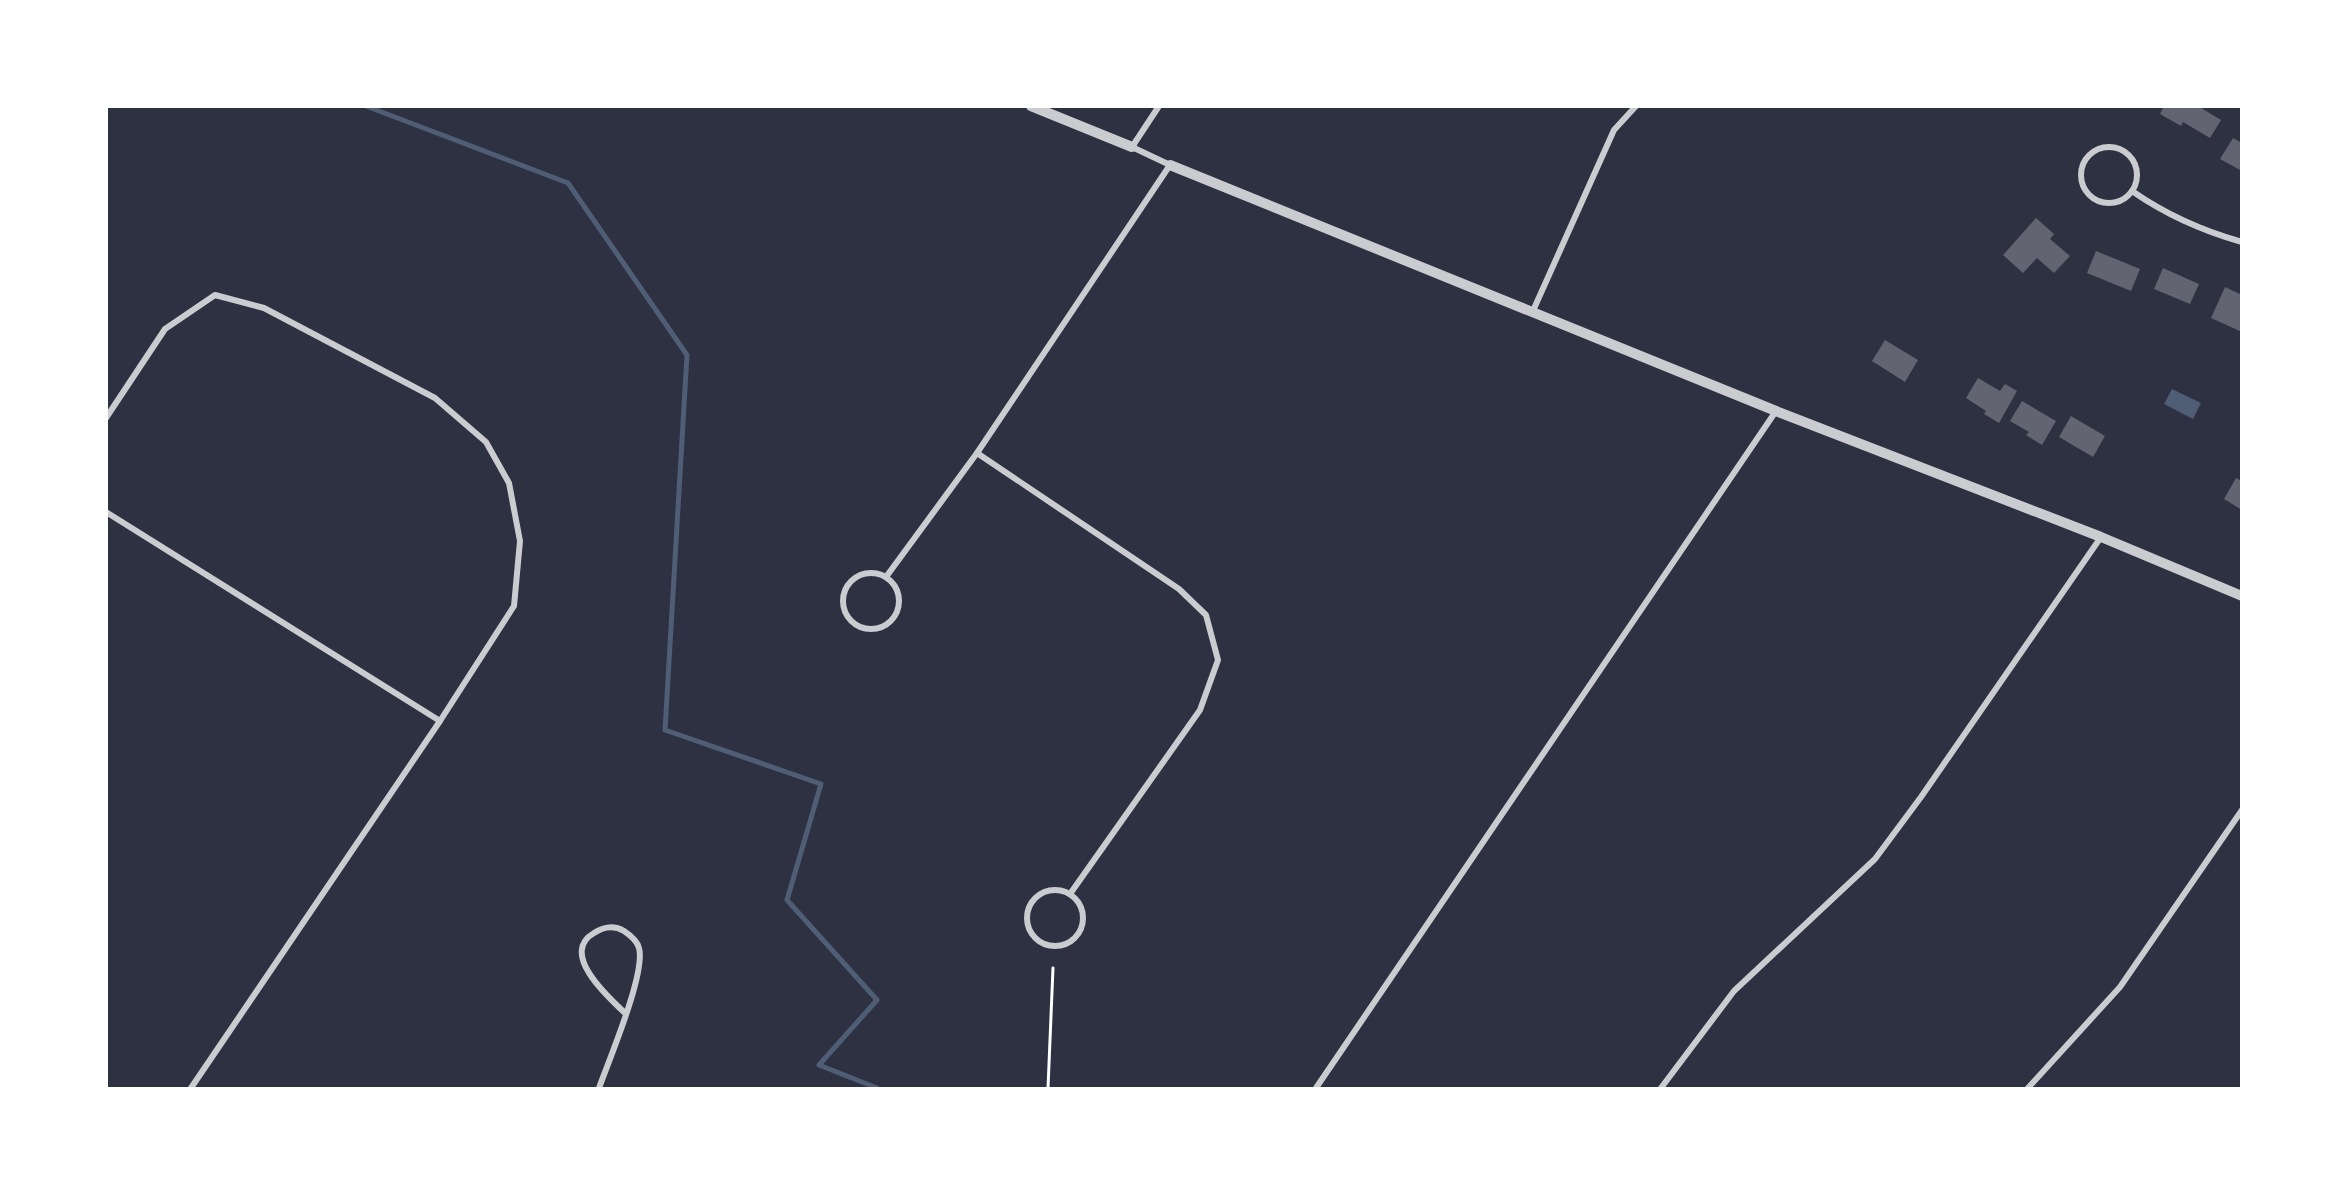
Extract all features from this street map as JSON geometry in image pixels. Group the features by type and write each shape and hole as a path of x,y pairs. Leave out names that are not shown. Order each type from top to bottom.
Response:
{"street":[{"path":"1031,106 1532,313 1776,411 2101,537 2241,596"},
{"path":"1132,147 1159,106"},
{"path":"1532,313 1614,130 1636,106"},
{"path":"2111,147 2119,149 2132,159 2136,167 2136,184 2132,191 2126,197 2111,203 2095,200 2083,188 2080,171 2083,163 2094,150 2111,147"},
{"path":"886,578 977,453 1170,165"},
{"path":"2132,191 2157,208 2219,236 2241,242"},
{"path":"106,418 165,329 215,295 264,308 435,398 486,442 509,483 520,541 514,606 440,722 191,1089"},
{"path":"1316,1089 1776,411"},
{"path":"977,453 1179,589 1206,615 1218,660 1200,710 1070,894"},
{"path":"106,512 440,722"},
{"path":"1661,1089 1734,992 1875,859 1928,787 2101,537"},
{"path":"865,573 886,578 898,593 898,610 895,617 889,623 873,629 857,626 843,605 850,582 865,573"},
{"path":"2028,1089 2120,987 2241,810"},
{"path":"1049,890 1070,894 1082,910 1082,926 1078,934 1066,944 1057,946 1041,942 1035,937 1027,922 1030,905 1041,893 1049,890"},
{"path":"600,1089 625,1013 640,958 639,946 626,933 608,927 588,937 582,947 581,960 589,974 625,1013"}],"path":[{"path":"1048,1089 1053,968"}],"water":[{"path":"2172,389 2201,403 2193,419 2164,404"}],"building":[{"path":"2164,106 2198,106 2221,120 2210,138 2183,122 2181,126 2160,114"},
{"path":"2233,138 2242,143 2242,171 2220,159"},
{"path":"2036,218 2054,234 2050,239 2070,256 2054,273 2037,258 2023,273 2003,255"},
{"path":"2096,251 2140,269 2131,291 2087,273"},
{"path":"2163,268 2199,284 2190,304 2154,289"},
{"path":"2225,287 2242,295 2242,332 2211,318"},
{"path":"1885,340 1918,360 1905,382 1872,361"},
{"path":"1978,378 2000,391 2005,384 2017,391 1999,423 1984,414 1986,411 1966,398"},
{"path":"2022,401 2056,421 2042,445 2026,435 2029,432 2010,421"},
{"path":"2071,416 2105,436 2093,457 2059,437"},
{"path":"2236,478 2242,481 2242,510 2224,499"}],"waterway":[{"path":"366,106 568,183 687,355 665,730 821,784 787,900 877,1000 819,1065 877,1088"}]}
